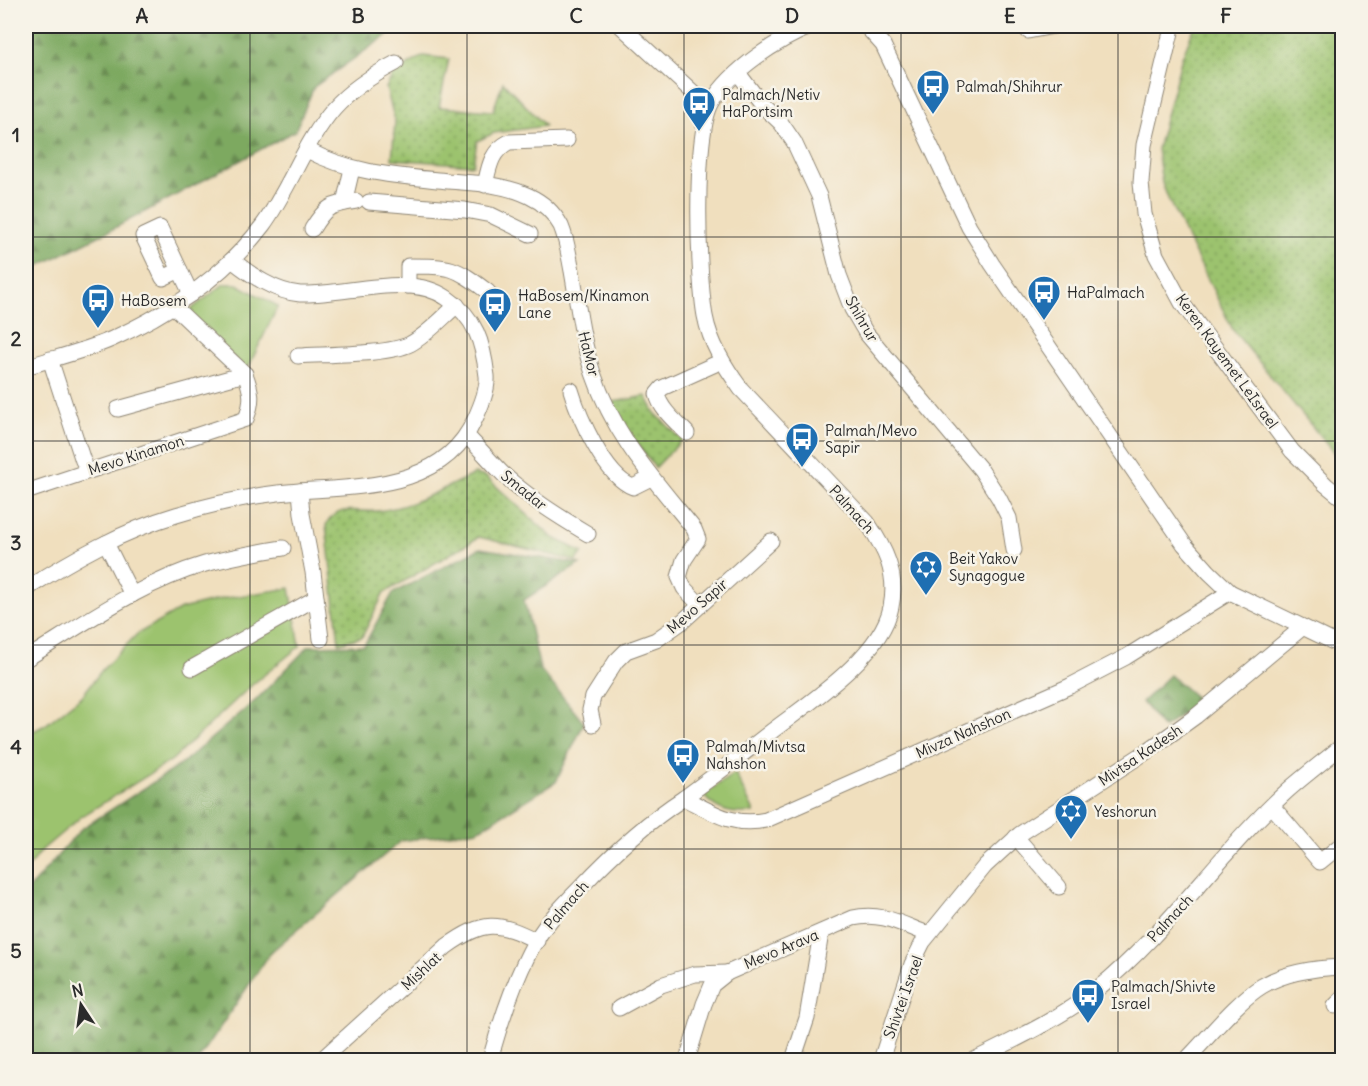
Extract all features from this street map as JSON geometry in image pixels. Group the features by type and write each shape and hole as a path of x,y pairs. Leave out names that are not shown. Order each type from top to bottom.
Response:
{"street":[{"path":"621,26 709,107"},
{"name":"Palmach","path":"490,1060 501,1019 530,951 564,904 613,853 666,810 845,675 881,631 891,609 893,587 891,565 883,546 867,522 741,389 722,361 705,317 700,258 700,148 706,114 712,101 756,56 791,34 812,26"},
{"path":"866,26 883,45 969,227 1184,544 1209,573 1230,592 1342,646"},
{"path":"1028,31 1054,26"},
{"name":"Keren Kayemet LeIsrael","path":"1171,26 1144,145 1141,182 1144,214 1156,255 1182,303 1292,452 1342,498"},
{"path":"26,367 111,339 191,294 232,261 264,223 334,108 376,73 396,63"},
{"name":"Shihrur","path":"738,73 763,106 781,123 806,165 819,196 839,274 852,309 866,333 981,470 1009,518 1014,550"},
{"path":"485,184 494,154 509,142 567,140"},
{"name":"HaMor","path":"307,150 328,161 352,169 386,175 485,184 528,195 548,208 561,226 596,381 616,428 651,478 694,529 698,539 684,560 679,577 684,588 700,605"},
{"path":"352,169 357,202"},
{"path":"415,206 417,178"},
{"path":"312,229 327,208 357,202 465,210 490,215 530,234"},
{"path":"26,589 60,567 106,543 175,515 216,505 300,491 378,484 403,479 437,463 453,452 467,436 480,408 487,383 484,356 478,334 466,312 445,296 422,286 298,294 254,277 232,261"},
{"path":"408,286 408,266 444,266 460,272 488,292"},
{"path":"180,270 191,294"},
{"path":"172,305 245,374"},
{"path":"298,356 395,350 420,338 457,305"},
{"path":"50,359 83,461"},
{"path":"687,433 670,415 657,394 662,388 722,361"},
{"path":"118,409 245,374"},
{"name":"Mevo Kinamon","path":"26,492 246,419 252,405 251,388 245,374"},
{"path":"571,390 589,436 626,484 633,487 651,478"},
{"name":"Smadar","path":"467,436 503,474 530,497 588,534"},
{"path":"300,491 321,639"},
{"name":"Mevo Sapir","path":"593,724 590,710 593,697 616,661 626,651 656,640 683,621 771,541"},
{"path":"106,543 132,595"},
{"path":"26,659 132,595 161,581 204,564 283,548"},
{"name":"Mivza Nahshon","path":"684,798 720,817 735,822 752,823 766,820 1070,686 1126,657 1230,592"},
{"path":"192,668 316,598"},
{"name":"Mivtsa Kadesh","path":"928,934 985,866 1016,837 1196,716 1303,627"},
{"name":"Palmach","path":"974,1060 1065,1012 1096,990 1166,925 1286,792 1342,746"},
{"path":"1272,806 1320,862 1342,844"},
{"path":"1016,837 1059,887"},
{"name":"Mevo Arava","path":"687,1060 712,985 727,973 854,918 867,915 883,917 928,934"},
{"name":"Mishlat","path":"321,1060 447,946 469,930 489,925 513,929 537,940"},
{"path":"794,1060 807,1018 821,933"},
{"name":"Shivtei Israel","path":"881,1060 912,964 928,934"},
{"path":"1186,1060 1243,1001 1261,986 1291,974 1342,967"},
{"path":"619,1008 672,981 695,974 727,973"}],"green space":[{"path":"26,26 400,26 314,87 295,131 109,231 26,272"},
{"path":"1195,26 1342,26 1342,463 1233,330 1162,183 1157,149 1182,57"},
{"path":"423,56 449,59 439,107 493,111 503,82 545,126 494,133 477,141 473,165 392,159 395,121 386,88 393,74"},
{"path":"224,284 237,284 278,306 247,370 185,314"},
{"path":"646,396 655,413 682,440 655,468 620,420 613,402"},
{"path":"475,474 486,477 552,537 583,553 576,561 479,537 384,593 362,637 339,643 326,525 331,518 342,511 376,511 402,506"},
{"path":"480,548 580,564 524,600 540,669 584,723 556,782 478,830 401,841 271,952 198,1060 26,1060 26,892 81,829 180,765 256,700 309,646 364,645 393,593"},
{"path":"290,588 300,646 253,684 171,761 82,816 43,849 26,870 26,735 45,725 82,696 102,670 137,634 181,609 226,598"},
{"path":"1170,675 1200,701 1163,728 1142,702"},
{"path":"735,773 754,812 739,813 720,809 703,795"}],"place":[{"name":"Palmah/Shihrur","path":"933,115"},
{"name":"Palmach/Netiv HaPortsim","path":"699,132"},
{"name":"HaPalmach","path":"1044,321"},
{"name":"HaBosem","path":"98,329"},
{"name":"HaBosem/Kinamon Lane","path":"495,333"},
{"name":"Palmah/Mevo Sapir","path":"802,468"},
{"name":"Beit Yakov Synagogue","path":"926,596"},
{"name":"Palmah/Mivtsa Nahshon","path":"683,784"},
{"name":"Yeshorun","path":"1071,840"},
{"name":"Palmach/Shivte Israel","path":"1088,1024"}]}
